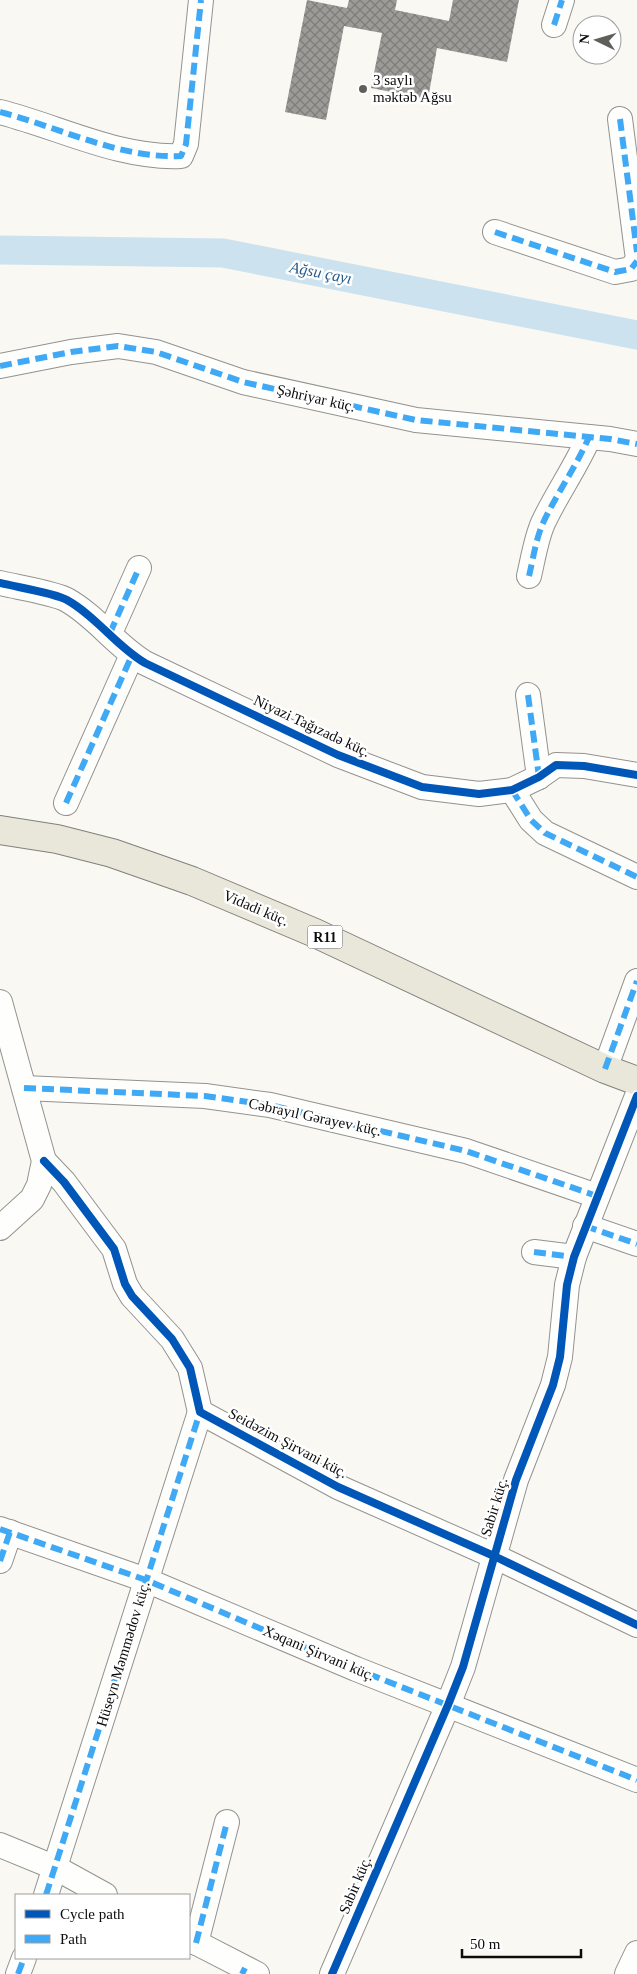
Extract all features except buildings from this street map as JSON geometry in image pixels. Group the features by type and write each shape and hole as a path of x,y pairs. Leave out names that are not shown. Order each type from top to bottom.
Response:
{"main road":[{"name":"Vidadi küç.","path":"0,830 58,839 112,853 192,881 315,933 605,1069 637,1081"}],"street":[{"path":"0,112 130,152 168,157 181,156 186,144 202,0"},
{"path":"554,25 562,0"},
{"path":"620,119 634,204 637,252"},
{"path":"494,232 615,272 630,269 637,260"},
{"name":"Şəhriyar küç.","path":"0,366 71,352 118,346 156,352 243,382 416,420 589,437 637,444"},
{"path":"529,576 542,525 562,485 580,458 589,437"},
{"path":"110,633 139,568"},
{"name":"Niyazi Tağızadə küç.","path":"0,583 66,599 110,633 132,655 338,756 422,787 479,794 512,790 539,777 556,765 584,766 637,774"},
{"path":"66,803 132,655"},
{"path":"528,695 539,777"},
{"path":"512,790 532,820 545,832 637,878"},
{"path":"605,1069 637,981"},
{"path":"0,1002 44,1161 39,1185 32,1199 0,1228"},
{"name":"Cəbrayıl Gərayev küç.","path":"24,1088 205,1096 270,1105 466,1151 598,1196"},
{"name":"Sabir küç.","path":"332,1974 463,1667 516,1480 555,1376 560,1357 567,1285 574,1258 598,1196 631,1128 637,1096"},
{"path":"44,1161 64,1182 114,1249 125,1284 132,1296 172,1339 190,1368 200,1412"},
{"path":"586,1226 637,1244"},
{"path":"534,1252 574,1258"},
{"name":"Seidəzim Şirvani küç.","path":"200,1412 338,1487 494,1556 637,1625"},
{"name":"Hüseyn Məmmədov küç.","path":"46,1894 200,1412"},
{"path":"0,1561 5,1530"},
{"name":"Xəqani Şirvani küç.","path":"5,1530 146,1580 448,1705 637,1780"},
{"path":"227,1822 192,1941 248,1972"},
{"path":"0,1845 56,1868 104,1894"},
{"path":"627,1974 637,1952"},
{"path":"18,1974 24,1959"}],"waterway":[{"name":"Ağsu çayı","path":"0,250 223,253 637,335"}],"marked path":[{"path":"0,112 112,147 158,156 181,156 186,144 201,0"},
{"path":"554,25 562,0"},
{"path":"620,119 637,252"},
{"path":"495,232 615,272 631,269 637,261"},
{"path":"0,366 71,352 118,346 156,352 243,382 416,420 610,439 637,444"},
{"path":"529,576 543,523 589,437"},
{"path":"110,633 139,568"},
{"path":"66,803 132,655"},
{"path":"528,695 539,777"},
{"path":"512,790 531,820 545,833 637,877"},
{"path":"605,1069 637,981"},
{"path":"24,1088 205,1096 270,1105 466,1151 597,1196"},
{"path":"585,1226 637,1244"},
{"path":"534,1252 574,1257"},
{"path":"46,1894 200,1412"},
{"path":"0,1529 146,1580 356,1669 637,1780"},
{"path":"0,1561 10,1532"},
{"path":"196,1943 227,1822"},
{"path":"18,1974 24,1959"},
{"path":"242,1974 245,1968"}],"cycle path":[{"path":"0,583 61,597 78,607 145,663 338,755 422,787 479,794 512,790 539,777 556,765 584,766 637,775"},
{"path":"332,1974 463,1667 516,1480 553,1385 560,1357 567,1285 574,1257 637,1096"},
{"path":"44,1161 64,1182 114,1249 125,1284 132,1296 172,1339 190,1368 200,1412 338,1487 494,1556 637,1625"}],"place":[{"name":"3 saylı məktəb Ağsu","path":"363,89"}]}
